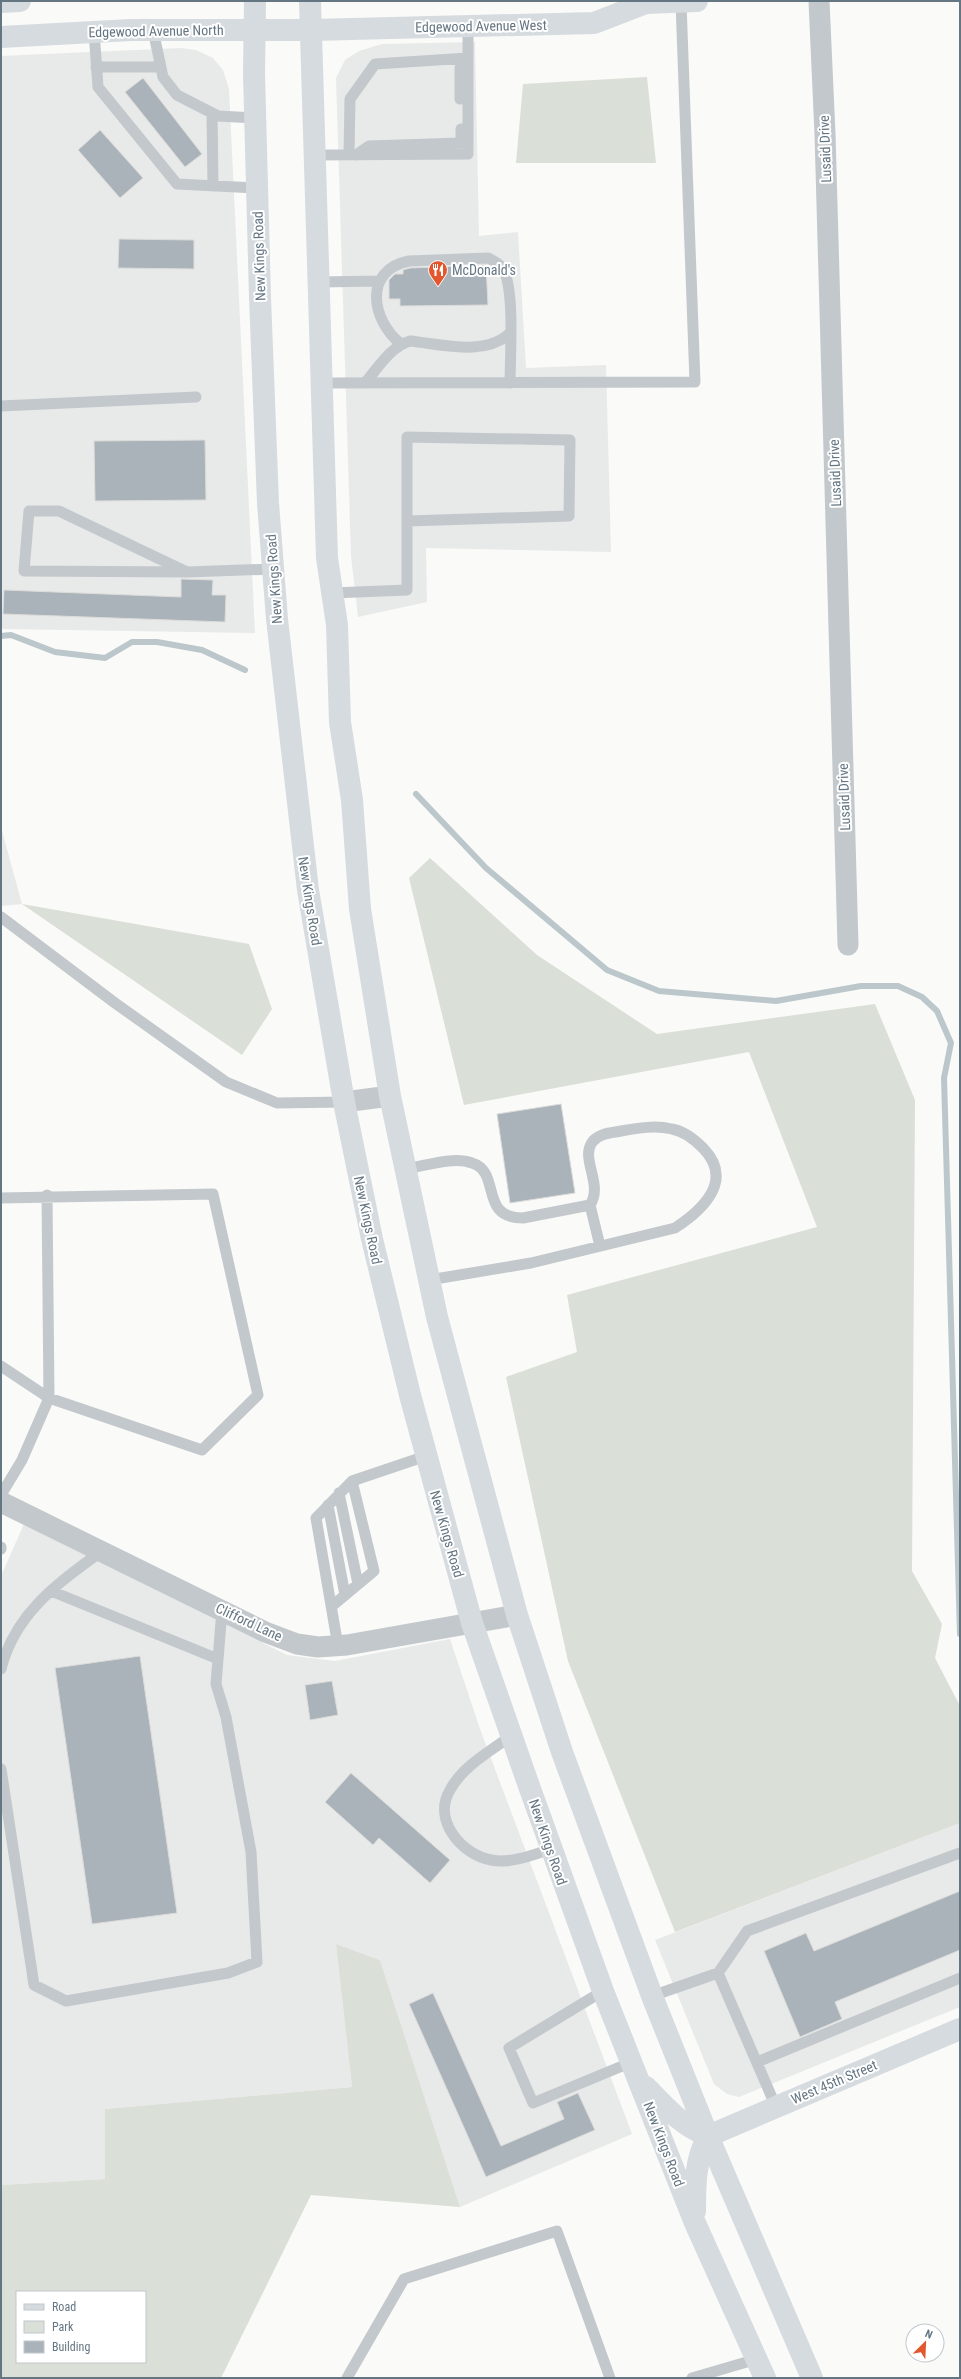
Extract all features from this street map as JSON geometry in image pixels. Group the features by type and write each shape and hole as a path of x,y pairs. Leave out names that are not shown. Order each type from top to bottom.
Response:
{"main road":[{"path":"1,2 20,1"},
{"name":"New Kings Road","path":"255,1 255,118 257,188 268,503 273,569 290,747 308,890 344,1102 372,1239 426,1456 472,1623 551,1849 603,1991 695,2223 761,2369"},
{"path":"310,1 327,558 337,625 340,722 352,800 360,909 390,1096 439,1325 517,1615 562,1752 652,1996 708,2136 812,2378"},
{"name":"Edgewood Avenue West","path":"312,30 594,24 644,2 689,2"},
{"name":"Edgewood Avenue North","path":"1,37 94,31 255,29 312,30"},
{"name":"West 45th Street","path":"708,2136 960,2029"},
{"path":"636,2071 676,2118 692,2130 708,2136"},
{"path":"695,2223 695,2180 700,2152 708,2136"}],"street":[{"name":"Lusaid Drive","path":"819,1 825,134 848,944"},
{"path":"344,1102 390,1096"},
{"name":"Clifford Lane","path":"1,1502 265,1632 297,1644 318,1647 338,1646 517,1615"}],"lane":[{"path":"322,383 695,382 689,2"},
{"path":"315,155 468,154 468,26"},
{"path":"153,30 164,77 177,95 218,116 255,118"},
{"path":"94,31 98,87 177,184 257,188"},
{"path":"353,155 350,99 374,64 468,60"},
{"path":"96,67 161,67"},
{"path":"212,114 213,186"},
{"path":"401,344 390,335 382,324 378,312 377,295 380,281 388,270 400,262 488,258 499,264 504,270 509,294 510,383"},
{"path":"319,282 380,281"},
{"path":"365,383 395,348 401,344 410,341 489,346 502,341 510,333"},
{"path":"1,406 196,397"},
{"path":"332,593 407,590 406,437 570,440 569,516 407,521"},
{"path":"187,572 59,511 29,511 24,571 187,572 273,569"},
{"path":"1,917 115,1003 226,1082 276,1103 344,1102"},
{"path":"429,1280 531,1263 675,1228 692,1217 710,1198 717,1176 710,1155 696,1140 674,1129 649,1126 600,1134 592,1142 589,1156 596,1191 590,1205 600,1246"},
{"path":"406,1169 459,1160 474,1163 486,1174 495,1203 502,1215 512,1218 523,1218 590,1205"},
{"path":"1,1198 47,1195 213,1194 258,1395 202,1450 50,1398 1,1366"},
{"path":"1,1495 22,1460 50,1398 47,1195"},
{"path":"338,1646 316,1518 352,1481 426,1456"},
{"path":"332,1606 374,1570 352,1481"},
{"path":"339,1493 358,1584"},
{"path":"328,1505 345,1595"},
{"path":"1,1669 6,1649 22,1621 51,1591 102,1551"},
{"path":"51,1591 218,1659"},
{"path":"1,1769 34,1985 66,2001 228,1973 257,1962 251,1852 226,1717 216,1684 222,1610"},
{"path":"511,1736 465,1770 449,1791 445,1805 447,1822 452,1834 462,1847 492,1860 509,1860 551,1849"},
{"path":"652,1996 718,1973 747,1931 960,1853"},
{"path":"718,1973 776,2107"},
{"path":"757,2062 960,1978"},
{"path":"603,1991 509,2048 533,2103 636,2071"},
{"path":"347,2378 404,2279 557,2231 610,2378"},
{"path":"692,2378 761,2369"}],"shaded area":[{"path":"475,42 479,236 518,232 526,368 606,365 611,552 426,548 427,602 358,617 351,556 336,78 345,60 359,51 382,44"},
{"path":"181,48 196,50 213,58 223,70 229,89 255,633 1,629 1,56"},
{"path":"1,827 22,904 1,906"},
{"path":"24,1524 287,1655 335,1661 450,1639 480,1729 632,2134 460,2207 380,1960 336,1944 352,2087 105,2109 105,2179 1,2185 1,1576"},
{"path":"960,1823 960,2007 739,2097 727,2094 714,2084 655,1940"}],"green space":[{"path":"647,77 656,163 516,163 523,84"},
{"path":"430,858 537,955 657,1034 875,1004 915,1100 912,1571 942,1624 935,1658 960,1706 960,1823 675,1932 568,1661 506,1377 577,1352 567,1295 817,1227 749,1052 464,1105 409,878"},
{"path":"22,904 249,944 272,1009 242,1055"},
{"path":"336,1944 380,1960 460,2207 311,2195 221,2378 1,2378 1,2185 105,2179 105,2109 352,2087"}],"building":[{"path":"143,78 202,154 185,167 125,92"},
{"path":"100,130 143,178 120,198 78,150"},
{"path":"119,239 194,240 194,269 118,268"},
{"name":"McDonald's","path":"486,265 488,305 400,306 400,299 389,299 389,280 395,274 403,274 403,270 410,268"},
{"path":"205,440 206,500 95,501 94,441"},
{"path":"181,579 213,580 212,595 226,595 225,622 3,614 4,590 181,597"},
{"path":"561,1104 575,1193 510,1203 497,1114"},
{"path":"140,1656 177,1913 92,1924 55,1668"},
{"path":"332,1681 338,1715 310,1720 305,1685"},
{"path":"351,1773 450,1860 430,1883 379,1838 373,1845 325,1802"},
{"path":"960,1891 960,1950 835,2002 842,2019 800,2037 764,1951 806,1933 814,1951"},
{"path":"433,1993 501,2146 564,2119 557,2102 578,2093 595,2130 486,2177 409,2004"}],"waterway":[{"path":"1,636 11,635 55,652 105,658 132,642 157,642 202,650 245,670"},
{"path":"416,794 486,868 607,970 659,991 776,1001 861,986 898,986 922,997 937,1011 951,1043 944,1078 960,1634"}],"place":[{"name":"McDonald's","path":"438,287"}]}
